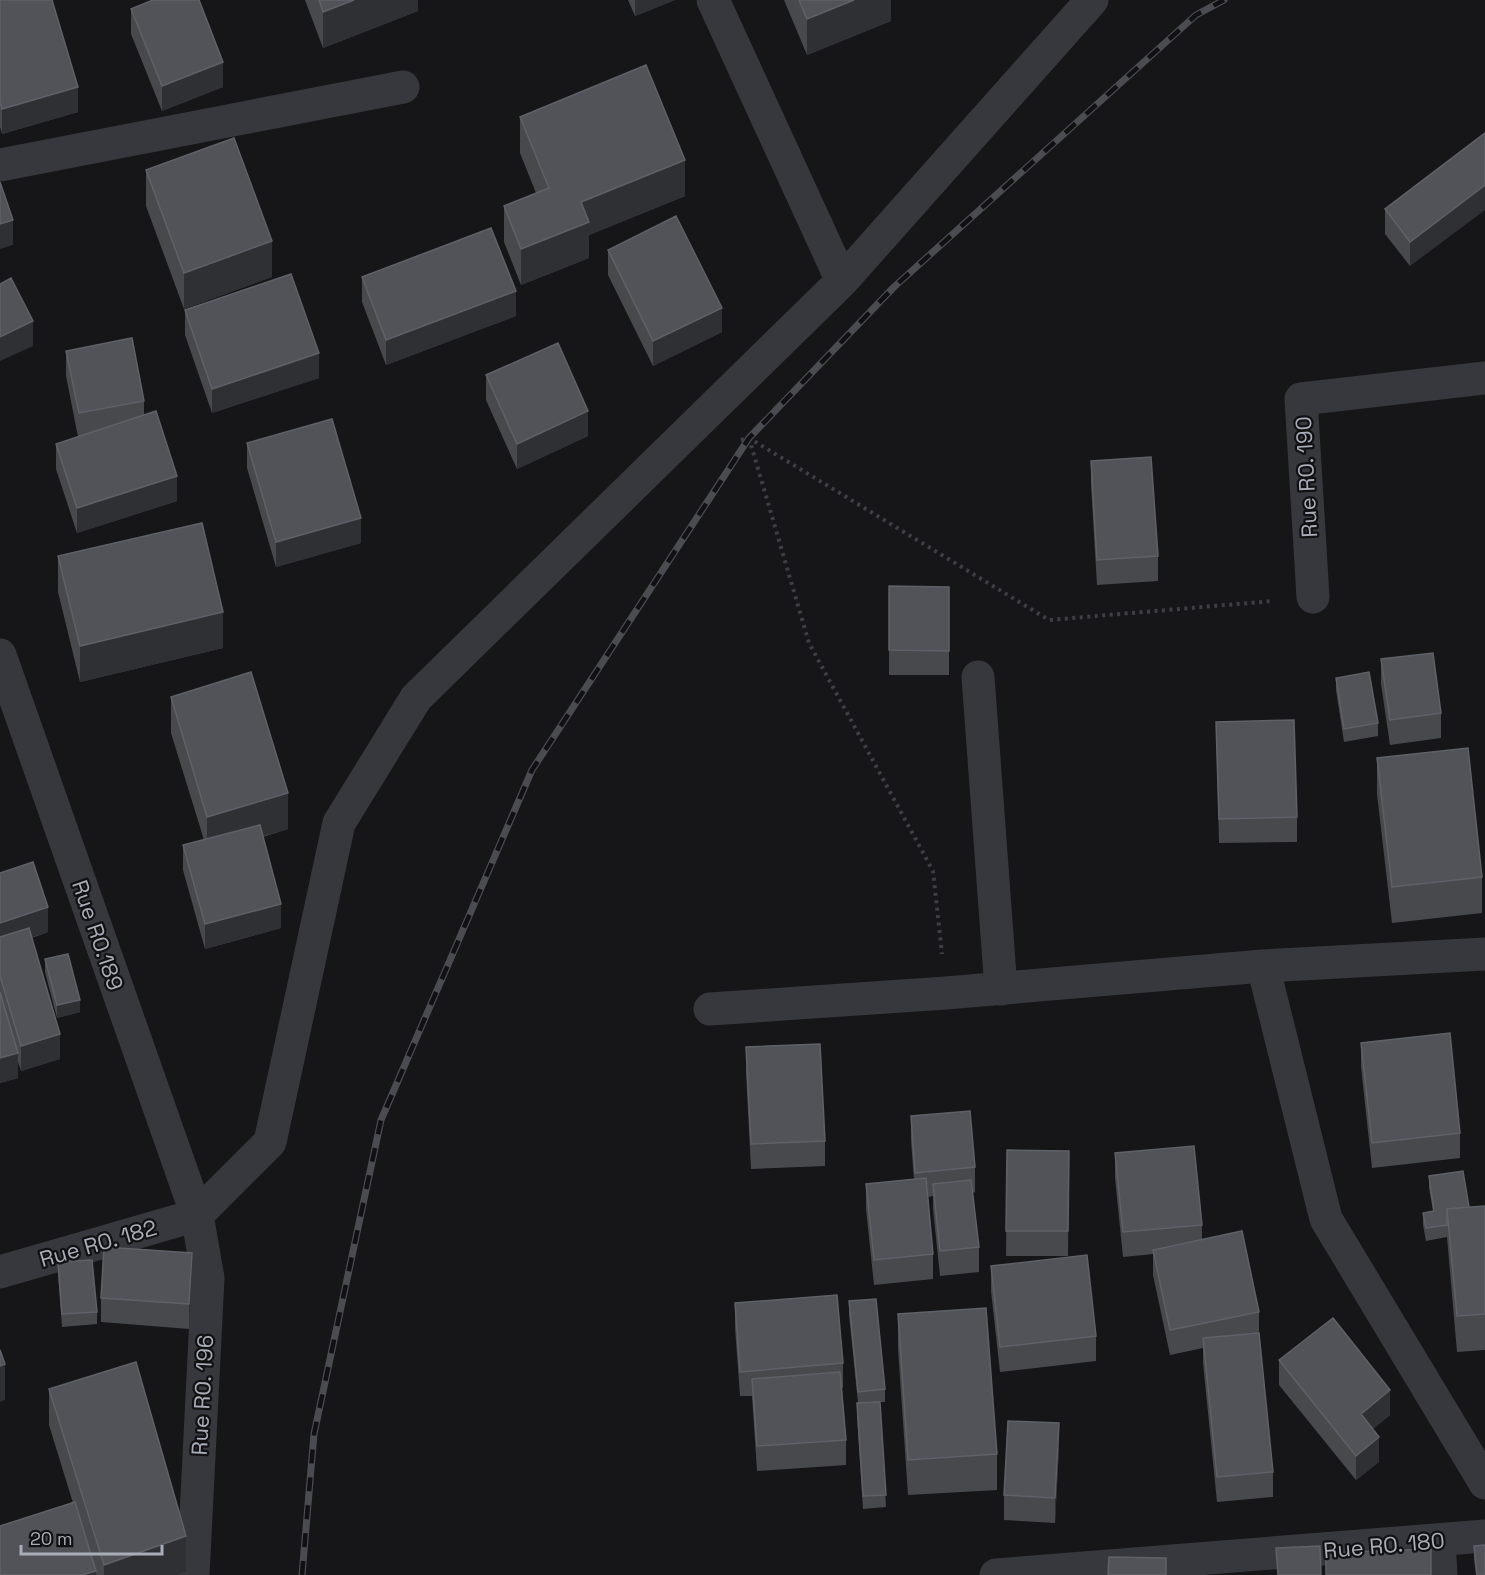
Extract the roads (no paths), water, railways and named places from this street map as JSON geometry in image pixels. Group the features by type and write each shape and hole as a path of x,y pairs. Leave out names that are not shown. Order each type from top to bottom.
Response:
{"street":[{"path":"713,0 842,281"},
{"path":"197,1215 270,1142 339,823 416,698 842,281 1092,0"},
{"path":"0,165 403,87"},
{"name":"Rue RO. 190","path":"1313,597 1301,399 1485,378"},
{"name":"Rue RO.189","path":"0,657 197,1215"},
{"path":"978,677 1001,989"},
{"path":"710,1009 1001,989 1263,966 1485,954"},
{"path":"1263,966 1326,1219 1485,1483"},
{"name":"Rue RO. 182","path":"0,1272 197,1215"},
{"name":"Rue RO. 196","path":"193,1575 208,1278 197,1215"},
{"name":"Rue RO. 180","path":"996,1575 1485,1536"},
{"path":"1439,1540 1441,1575"}],"railway":[{"path":"302,1575 314,1434 381,1120 532,770 749,438 894,287 1196,15 1224,0"}]}
